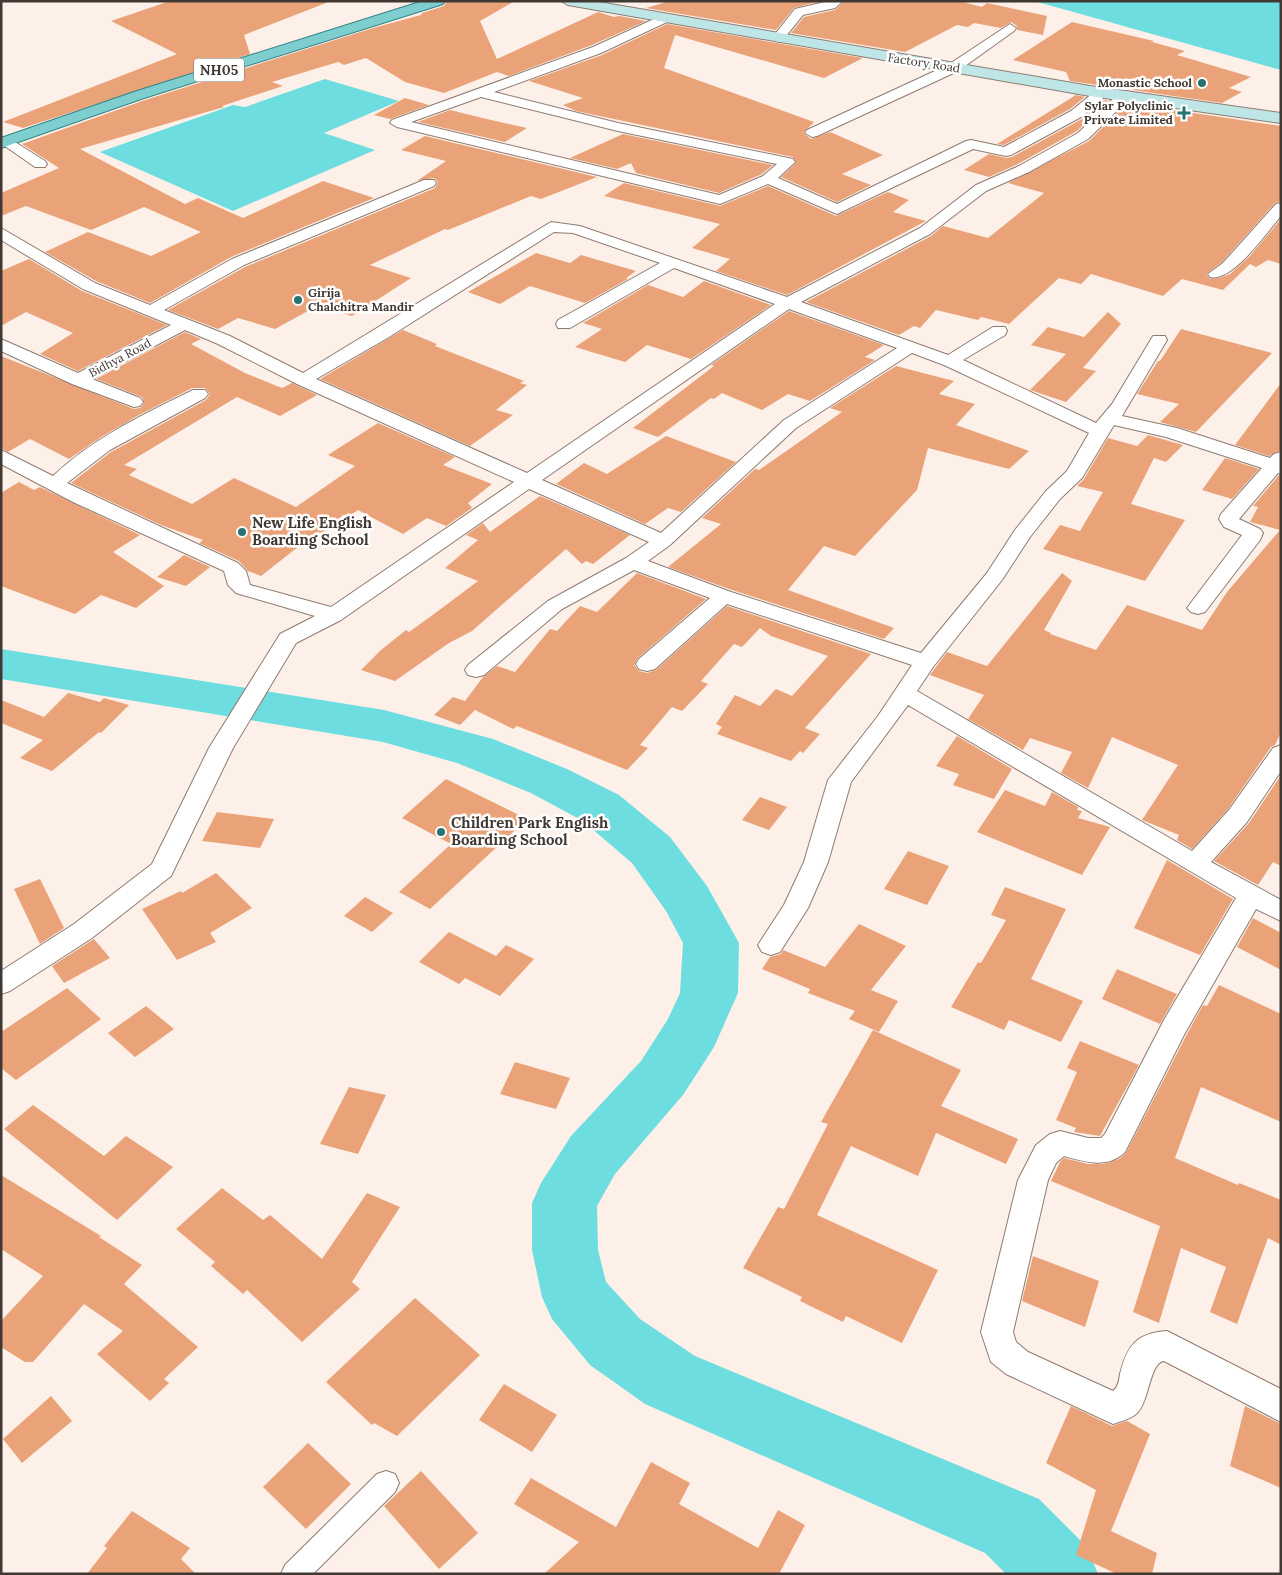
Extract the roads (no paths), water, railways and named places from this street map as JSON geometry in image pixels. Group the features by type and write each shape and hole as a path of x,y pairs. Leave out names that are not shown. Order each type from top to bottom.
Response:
{"main road":[{"name":"NH05","path":"4,142 140,95 438,1"},
{"name":"Factory Road","path":"568,1 953,68 1281,118"}],"street":[{"path":"778,38 799,12 831,5 837,1"},
{"path":"481,93 618,126 788,162 768,179 720,200 397,123 597,50 665,18"},
{"path":"812,134 953,68 1010,28"},
{"path":"768,179 837,210 970,144 1006,152 1076,114 1103,92"},
{"path":"1,984 83,931 162,870 221,748 288,639 334,615 786,304 925,231 981,188 1024,169 1083,136 1125,94"},
{"path":"4,142 40,164"},
{"path":"151,311 238,262 429,182"},
{"path":"1216,274 1228,266 1281,207"},
{"path":"303,380 383,333 551,226 575,229 950,361 1104,425 1171,432 1278,464 1229,519 1231,523 1253,533 1250,540 1198,608"},
{"path":"1,233 89,286 224,340 303,380 663,541"},
{"path":"564,324 673,262"},
{"name":"Bidhya Road","path":"1,344 78,380 185,324"},
{"path":"950,361 999,331"},
{"path":"771,944 795,908 816,862 840,780 925,662 995,576 1022,534 1053,495 1074,474 1104,425 1120,407 1159,340"},
{"path":"476,670 555,605 633,562 663,541 790,424 910,347"},
{"path":"78,380 134,402"},
{"path":"54,485 78,463 168,409 200,394"},
{"path":"1,456 54,485 231,567 236,571 238,585 243,589 334,615"},
{"path":"633,562 724,596 925,662"},
{"path":"647,664 724,596"},
{"path":"904,693 1195,864 1281,912"},
{"path":"1195,864 1238,816 1281,753"},
{"path":"1250,895 1174,1028 1116,1143 1108,1150 1088,1150 1060,1143 1046,1154 1033,1180 997,1332 1002,1351 1018,1363 1113,1408 1123,1406 1129,1400 1142,1357 1153,1346 1167,1346 1281,1406"},
{"path":"294,1574 386,1483"}],"water":[{"path":"1034,1 1281,1 1281,70"},
{"path":"325,79 399,101 324,133 375,150 233,211 100,152 233,105 245,107"}],"waterway":[{"path":"1,664 384,726 475,751 549,781 601,808 651,850 688,900 711,943 709,993 693,1030 662,1078 593,1155 564,1203 565,1250 576,1297 615,1342 670,1380 1012,1526 1060,1574"}],"place":[{"name":"Monastic School","path":"1202,83"},
{"name":"Sylar Polyclinic Private Limited","path":"1184,113"},
{"name":"Girija Chalchitra Mandir","path":"298,300"},
{"name":"New Life English Boarding School","path":"242,532"},
{"name":"Children Park English Boarding School","path":"441,832"}]}
